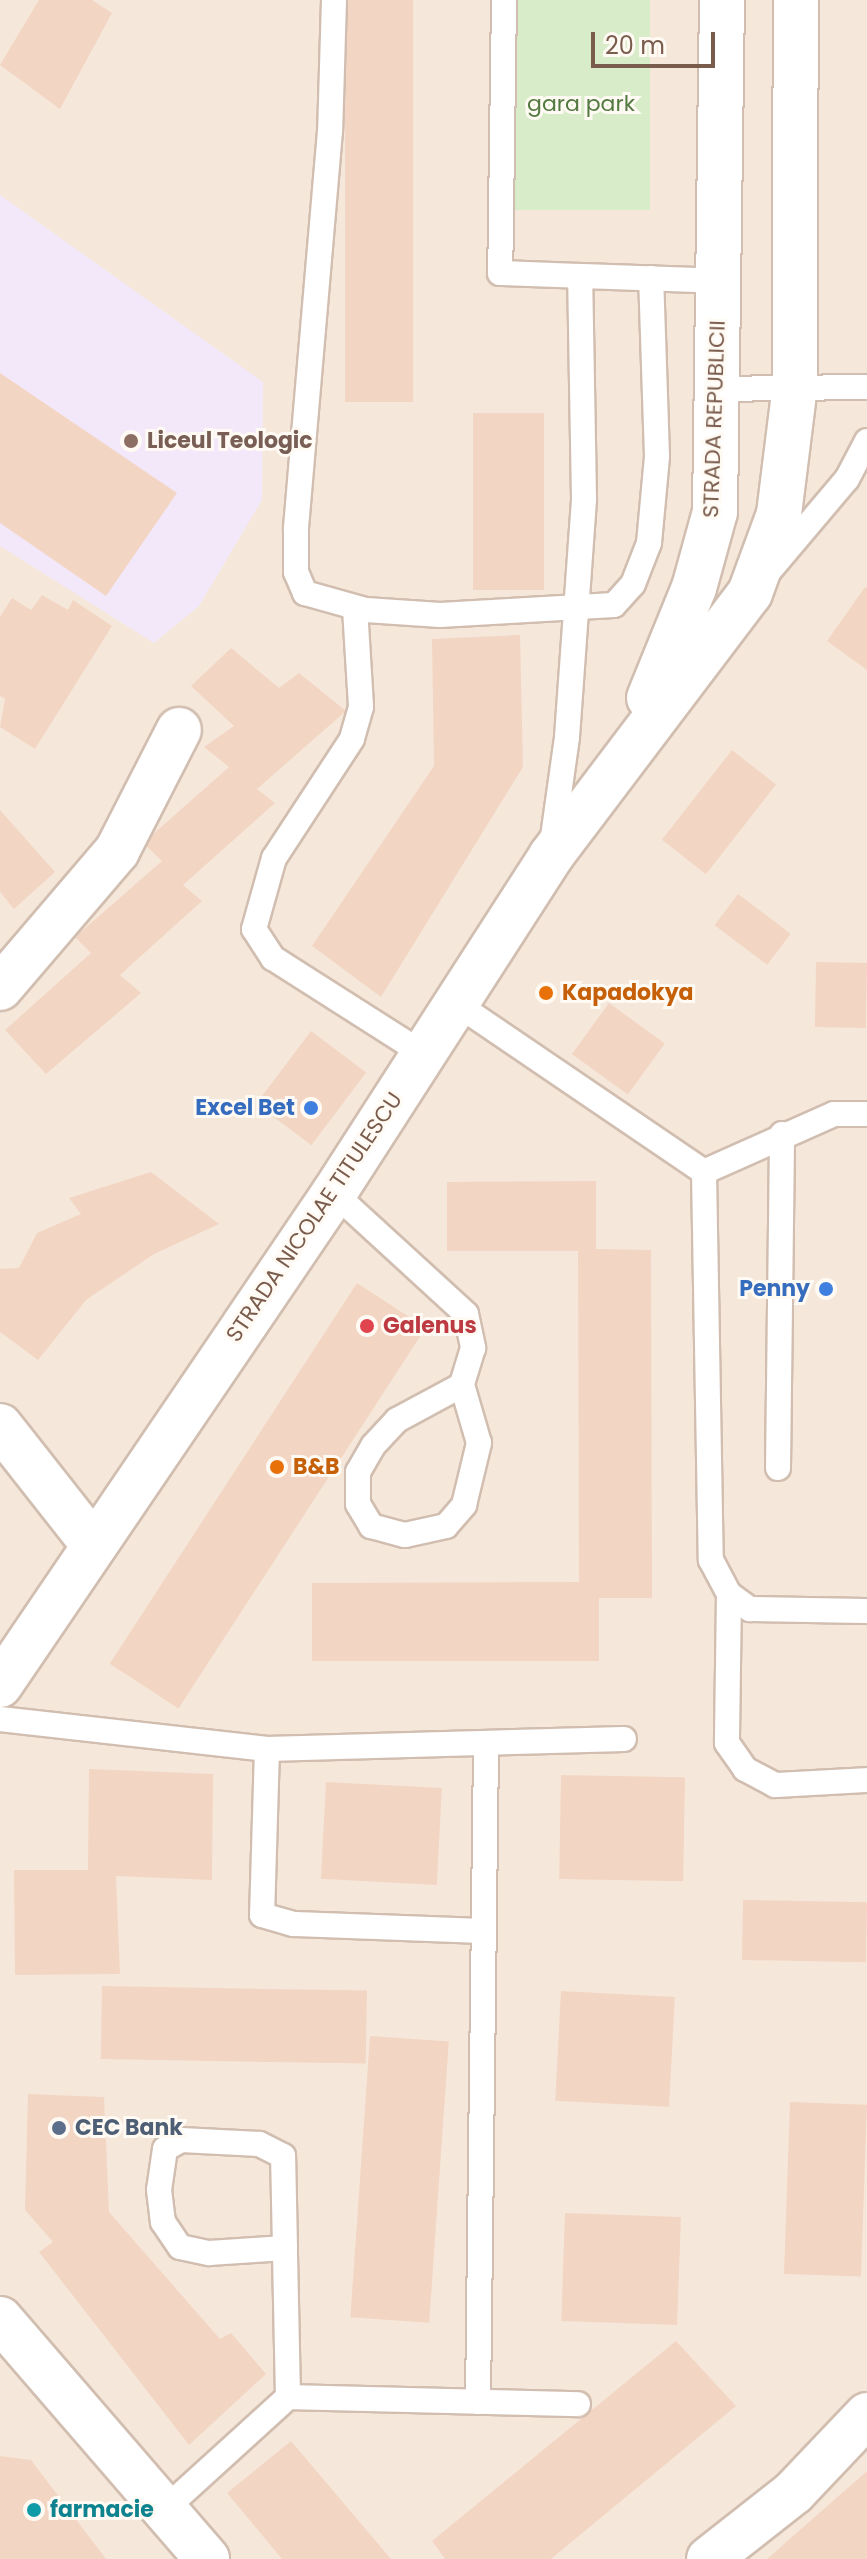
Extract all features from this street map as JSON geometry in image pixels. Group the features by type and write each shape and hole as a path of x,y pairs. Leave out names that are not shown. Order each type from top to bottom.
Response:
{"main road":[{"name":"STRADA REPUBLICII","path":"628,748 694,588 715,512 722,0"},
{"path":"628,748 750,593 779,514 795,386 796,0"},
{"path":"0,988 117,851 179,730"},
{"name":"STRADA NICOLAE TITULESCU","path":"0,1685 334,1193 454,1002 551,856 628,748"},
{"path":"0,1426 93,1544"},
{"path":"0,2319 207,2559"},
{"path":"709,2559 794,2492 867,2415"}],"lane":[{"path":"334,0 330,131 296,572 305,593 355,608 440,615 573,611 614,605 633,584 649,543 657,456 651,278"},
{"path":"504,0 500,273 720,281"},
{"path":"551,856 567,737 573,611 584,499 580,276"},
{"path":"717,389 867,387"},
{"path":"750,593 847,479 867,441"},
{"path":"355,608 361,707 352,739 274,858 254,929 273,958 422,1053"},
{"path":"454,1002 704,1172"},
{"path":"704,1172 782,1134 834,1114 867,1114"},
{"path":"778,1468 782,1134"},
{"path":"704,1172 711,1560 729,1594 750,1609 867,1611"},
{"path":"334,1193 466,1314 473,1348 462,1385 479,1443 464,1505 446,1526 405,1535 371,1526 358,1504 358,1472 373,1446 397,1420 462,1385"},
{"path":"729,1594 727,1743 745,1769 775,1785 867,1780"},
{"path":"0,1719 267,1749 624,1739"},
{"path":"478,2402 486,1743"},
{"path":"267,1749 262,1915 294,1924 484,1931"},
{"path":"285,2248 209,2253 180,2247 163,2222 159,2190 165,2149 181,2140 259,2144 283,2156 285,2248 288,2397"},
{"path":"165,2509 288,2397 578,2404"}],"shaded area":[{"path":"0,0 867,0 867,2559 0,2559"},
{"name":"Liceul Teologic","path":"0,195 263,382 262,500 199,606 154,643 0,546"}],"green space":[{"name":"gara park","path":"514,0 650,0 650,210 514,210"}],"building":[{"path":"39,0 92,0 112,13 60,109 0,65"},
{"path":"345,0 413,0 413,402 345,402"},
{"path":"0,373 177,493 106,596 0,523"},
{"path":"473,413 544,413 544,590 473,590"},
{"path":"867,588 867,670 827,641"},
{"path":"42,595 68,610 73,600 112,626 35,749 0,727 5,699 0,696 0,617 12,598 31,610"},
{"path":"520,635 523,767 381,997 312,946 434,766 432,639"},
{"path":"231,648 279,688 299,673 346,711 257,789 275,803 183,885 202,901 120,975 141,993 46,1074 5,1030 91,953 75,937 162,861 143,843 229,767 204,747 234,726 191,686"},
{"path":"732,750 776,784 706,874 662,840"},
{"path":"0,810 55,872 14,909 0,892"},
{"path":"738,894 791,934 767,965 715,925"},
{"path":"816,962 867,963 866,1028 815,1027"},
{"path":"609,1003 665,1044 628,1095 572,1054"},
{"path":"311,1031 366,1073 311,1145 256,1104"},
{"path":"151,1172 219,1224 154,1254 86,1300 38,1360 0,1332 0,1269 19,1268 37,1233 81,1214 69,1198"},
{"path":"596,1181 596,1249 651,1250 652,1598 599,1598 599,1661 312,1661 312,1583 579,1582 578,1251 447,1251 447,1182"},
{"path":"357,1283 426,1328 179,1708 110,1664"},
{"path":"89,1769 213,1774 212,1880 116,1876 120,1974 15,1975 14,1870 88,1870"},
{"path":"561,1775 685,1777 683,1881 559,1879"},
{"path":"326,1782 442,1788 437,1885 321,1879"},
{"path":"743,1900 867,1902 866,1962 742,1960"},
{"path":"102,1986 367,1991 366,2064 101,2059"},
{"path":"561,1991 675,1997 669,2107 555,2101"},
{"path":"370,2036 449,2042 429,2323 350,2317"},
{"path":"28,2094 104,2097 109,2212 220,2339 231,2333 266,2374 189,2445 39,2252 53,2242 25,2210"},
{"path":"790,2102 867,2105 861,2277 784,2274"},
{"path":"565,2213 681,2217 677,2325 561,2321"},
{"path":"676,2341 736,2406 551,2559 445,2559 432,2541"},
{"path":"291,2441 391,2559 282,2559 227,2493"},
{"name":"farmacie","path":"0,2456 31,2460 106,2559 0,2559"},
{"path":"867,2471 867,2559 767,2559"}],"place":[{"name":"Liceul Teologic","path":"131,441"},
{"name":"Kapadokya","path":"546,993"},
{"name":"Excel Bet","path":"311,1108"},
{"name":"Penny","path":"826,1289"},
{"name":"Galenus","path":"367,1326"},
{"name":"B&B","path":"277,1467"},
{"name":"CEC Bank","path":"59,2128"},
{"name":"farmacie","path":"34,2510"}]}
